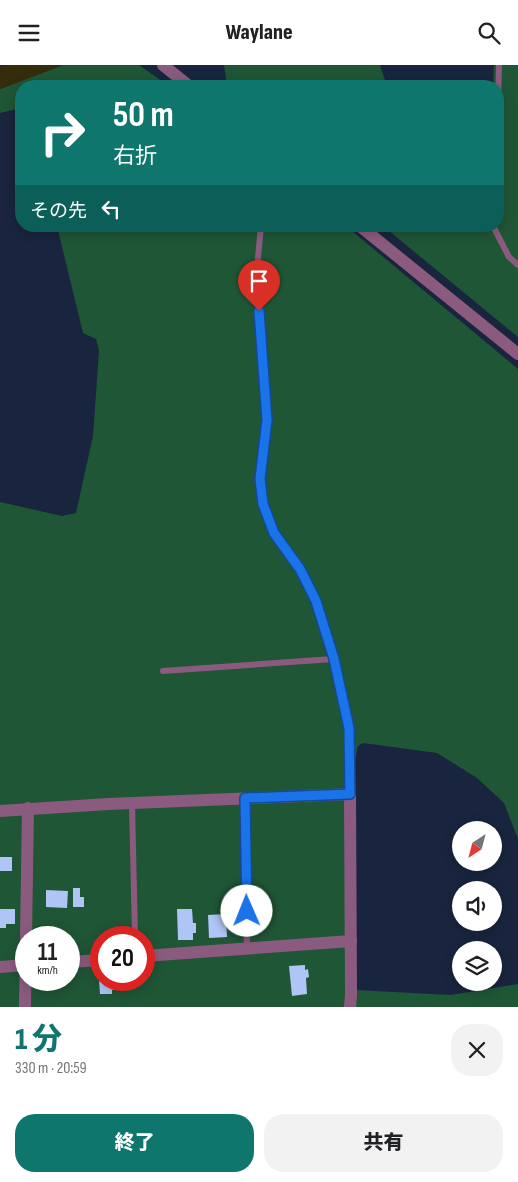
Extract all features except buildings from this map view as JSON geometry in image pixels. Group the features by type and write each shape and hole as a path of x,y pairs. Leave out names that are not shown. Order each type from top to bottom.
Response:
{"street":[{"path":"163,65 182,80"},
{"path":"367,232 518,354"},
{"path":"0,811 28,808 350,794 350,1007"},
{"path":"26,926 28,808"},
{"path":"155,955 351,941"},
{"path":"0,967 15,966"},
{"path":"25,991 25,1007"}],"lane":[{"path":"499,65 499,80"},
{"path":"260,232 258,258 259,329 267,420 260,479 263,504 274,533 300,569 316,601 334,659 349,728 350,794"},
{"path":"496,232 509,257 518,265"},
{"path":"163,671 334,659"},
{"path":"245,798 247,949"},
{"path":"132,803 135,926"}],"green space":[{"path":"63,65 139,65 160,80 24,80"},
{"path":"224,65 380,65 385,80 226,80"},
{"path":"494,65 518,65 518,337 390,232 504,232 504,80 493,80"},
{"path":"15,83 15,109 0,113 0,89"},
{"path":"58,232 353,232 518,369 518,839 504,803 477,778 437,753 363,743 358,746 354,766 356,990 451,995 475,991 502,991 502,987 518,984 518,1007 0,1007 0,502 62,516 76,513 93,436 99,351 96,339 83,333"}],"sand":[{"path":"9,65 63,65 24,80 15,80 15,83 0,89 0,67"}],"route":[{"path":"247,911 245,798 350,794 349,728 334,659 316,601 300,569 274,533 263,504 260,479 267,420 259,311"}]}
